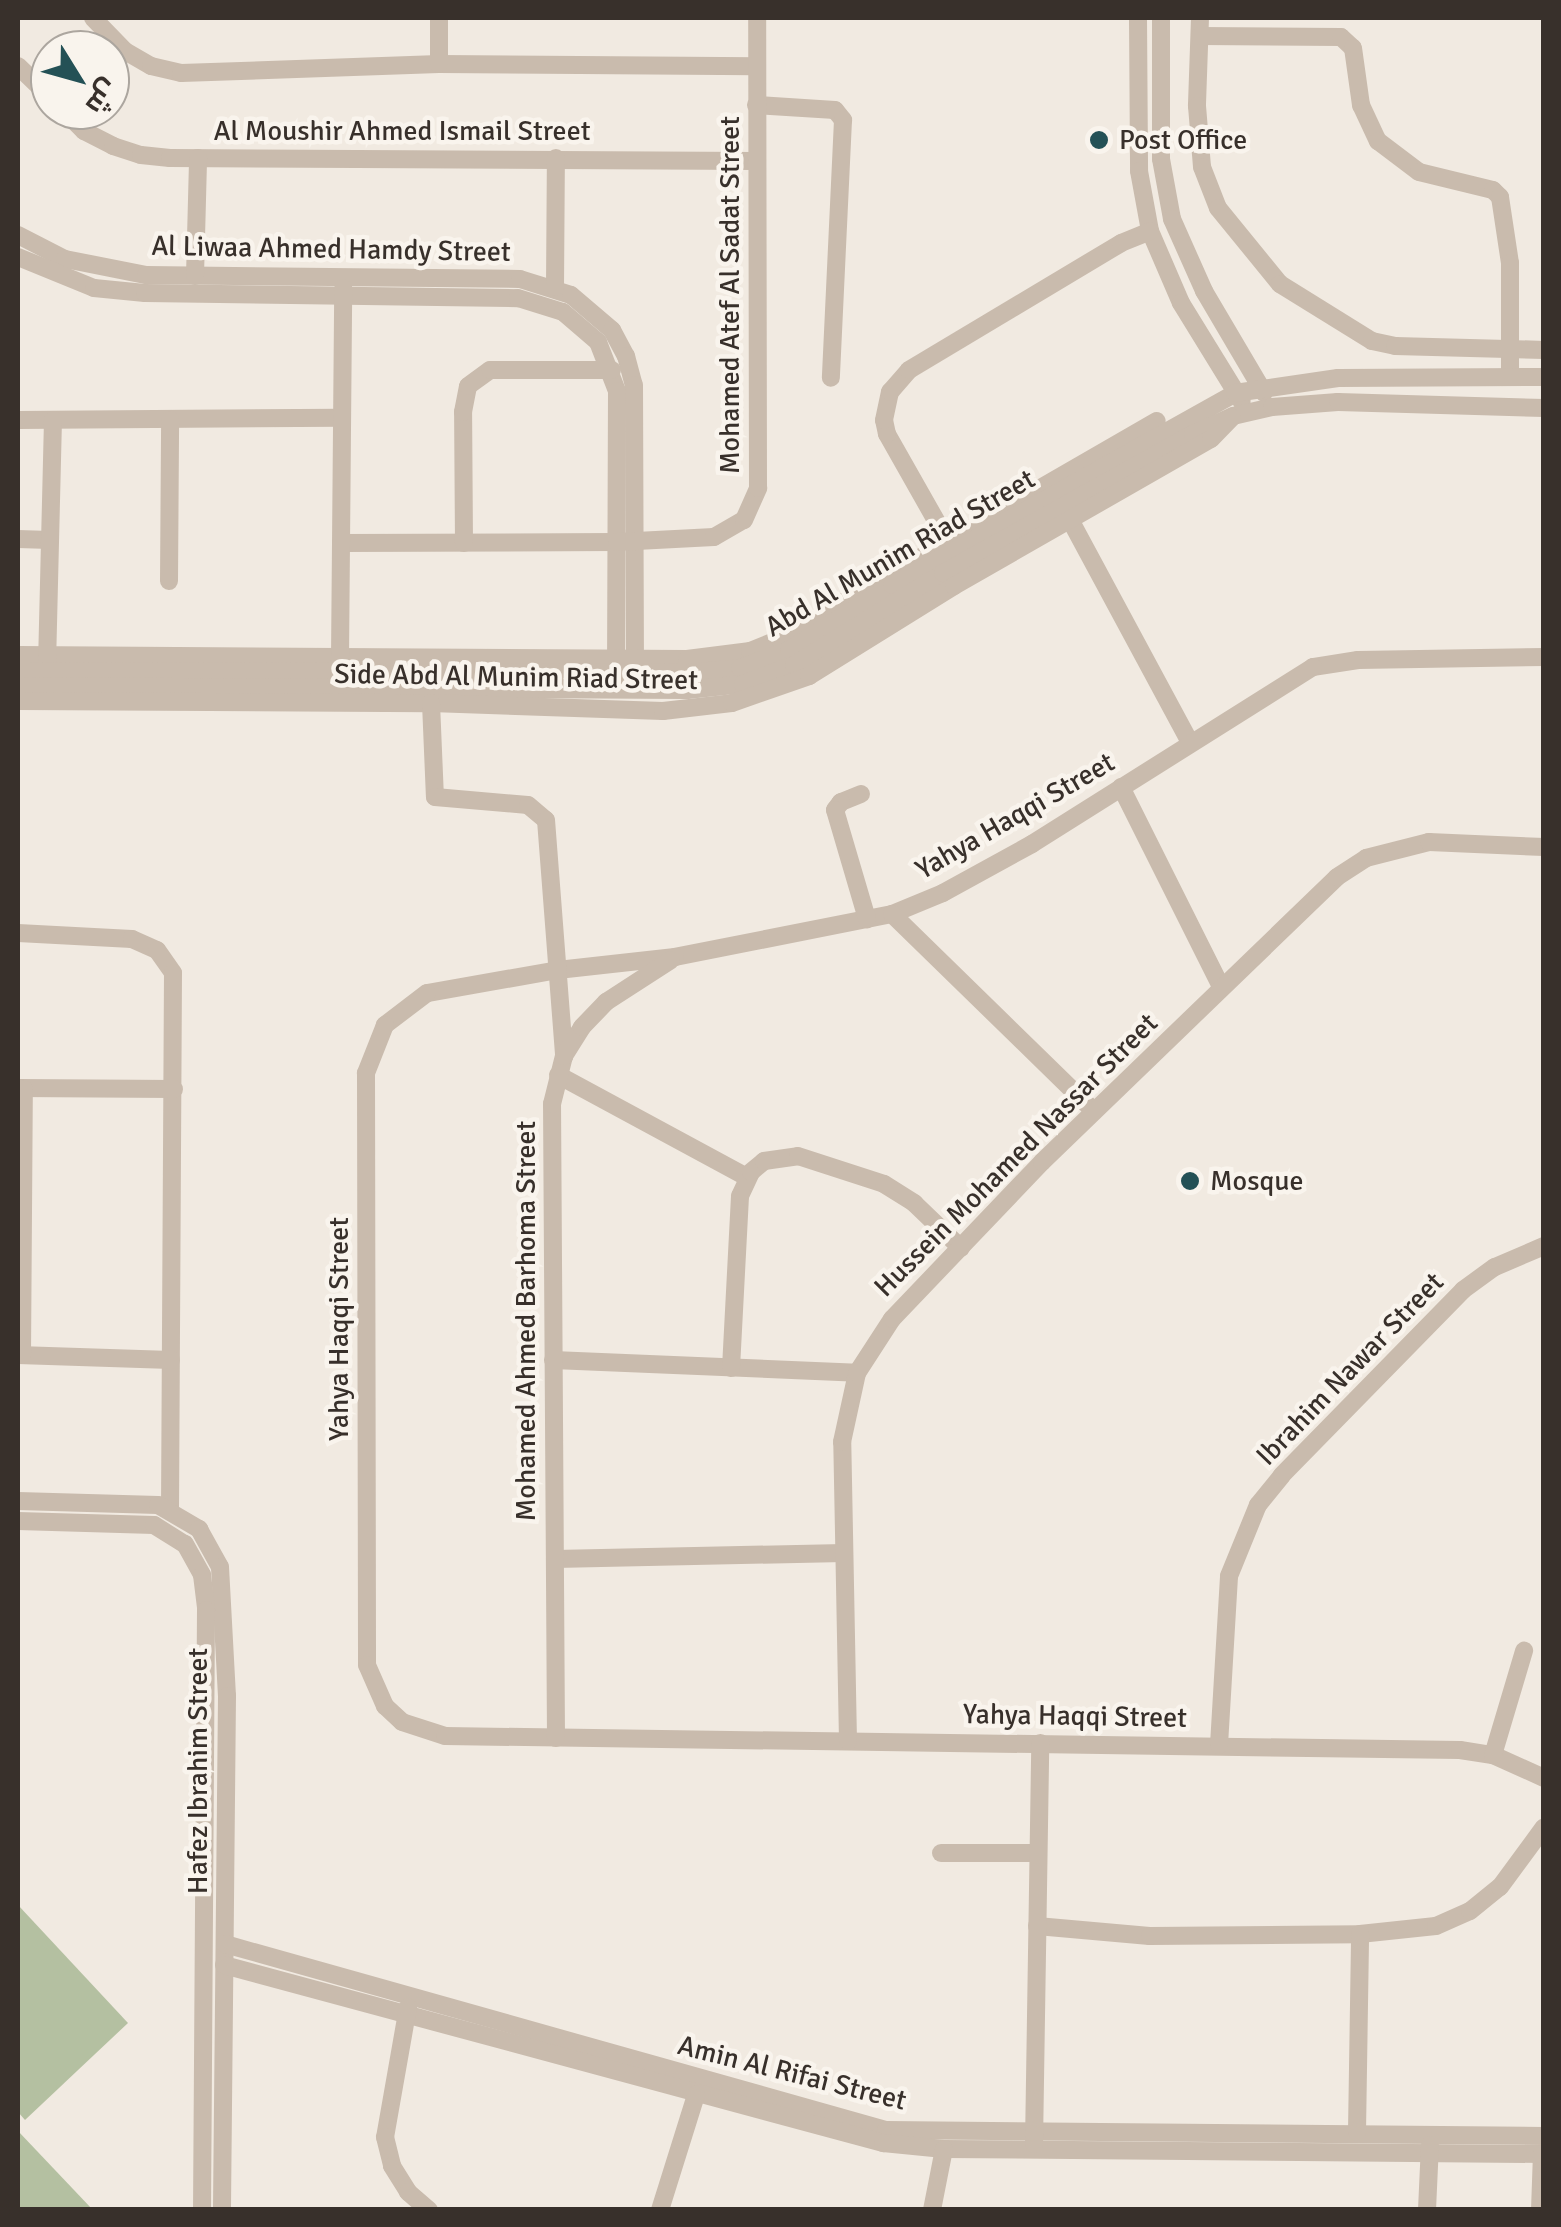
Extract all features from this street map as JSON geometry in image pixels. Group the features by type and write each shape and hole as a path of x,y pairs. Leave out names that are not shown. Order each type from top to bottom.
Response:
{"street":[{"path":"93,18 124,51 151,66 180,73 439,64 757,66"},
{"path":"439,18 439,64"},
{"name":"Mohamed Atef Al Sadat Street","path":"341,543 626,542 714,537 744,520 754,505 758,488 757,18"},
{"path":"1138,18 1139,171 1150,230 1181,302 1234,393 1240,414"},
{"path":"1162,18 1161,160 1172,219 1204,290 1272,406"},
{"path":"1510,377 1510,350 1504,202 1493,190 1418,172 1378,142 1361,105 1353,48 1341,36 1200,27 1196,106 1208,186 1245,246 1280,284 1372,341 1510,350 1544,350"},
{"path":"756,105 835,110 842,120 831,378"},
{"name":"Al Moushir Ahmed Ismail Street","path":"83,130 141,156 756,161"},
{"path":"195,276 198,158"},
{"path":"555,287 556,158"},
{"path":"948,540 887,434 885,406 890,392 909,370 1121,243 1150,230"},
{"name":"Al Liwaa Ahmed Hamdy Street","path":"18,234 65,260 98,269 542,302 582,326 598,342 617,391 626,542 626,672 636,709"},
{"name":"Al Liwaa Ahmed Hamdy Street","path":"18,257 59,277 94,288 187,295 490,278 555,287 593,311 612,330 626,356 635,403 626,542"},
{"path":"340,658 343,287"},
{"path":"464,542 463,412 468,386 490,370 612,370"},
{"name":"Abd Al Munim Riad Street","path":"18,686 47,679 714,672 789,650 892,585 1234,393 1260,386 1338,378 1544,377"},
{"name":"Side Abd Al Munim Riad Street","path":"18,701 47,679 340,658 626,672 750,651 779,639 1210,390 1234,393"},
{"name":"Abd Al Munim Riad Street","path":"18,671 47,679 515,696 626,672 730,695 794,665 943,573 1068,514 1193,434 1240,414 1272,406 1338,402 1544,408"},
{"path":"18,420 341,418"},
{"path":"47,679 53,420"},
{"path":"170,420 170,581"},
{"path":"1068,514 1190,742"},
{"path":"18,539 50,540"},
{"name":"Side Abd Al Munim Riad Street","path":"18,655 47,679 431,703 515,696 616,708 680,710 730,695"},
{"name":"Yahya Haqqi Street","path":"1544,657 1335,661 1292,676 988,869 892,914 675,957 558,970 426,993 386,1025 366,1074 367,1665 385,1706 423,1732 445,1736 556,1738 1460,1750 1493,1755 1544,1778"},
{"name":"Al Liwaa Ahmed Hamdy Street","path":"616,708 626,672"},
{"path":"431,703 435,797 528,805 546,820 564,1056"},
{"path":"1121,787 1221,986"},
{"path":"861,794 838,804 835,814 867,919"},
{"name":"Hussein Mohamed Nassar Street","path":"848,1741 842,1442 857,1373 892,1319 1221,986 1312,898 1366,858 1429,842 1544,847"},
{"path":"892,914 1094,1111"},
{"path":"18,933 132,939 164,957 176,992 170,1509 140,1502 18,1501"},
{"name":"Mohamed Ahmed Barhoma Street","path":"556,1738 552,1104 564,1056 582,1027 606,1002 675,957"},
{"path":"558,1075 747,1177"},
{"path":"172,1360 20,1355 21,1088 174,1089"},
{"path":"731,1368 738,1204 747,1177 764,1161 790,1155 873,1180 905,1196 961,1248"},
{"name":"Ibrahim Nawar Street","path":"1219,1745 1229,1576 1258,1505 1282,1475 1464,1290 1495,1267 1544,1246"},
{"path":"553,1360 857,1373"},
{"name":"Hafez Ibrahim Street","path":"170,1509 199,1528 220,1567 228,1696 222,2210"},
{"name":"Hafez Ibrahim Street","path":"18,1521 154,1525 185,1544 195,1559 205,1592 202,2210"},
{"path":"555,1559 844,1553"},
{"path":"1493,1755 1524,1651"},
{"path":"205,1697 228,1696"},
{"path":"1034,2141 1040,1743"},
{"path":"1038,1926 1150,1936 1360,1934 1436,1926 1470,1911 1500,1887 1544,1827"},
{"path":"941,1852 1038,1853"},
{"path":"1357,2132 1360,1934"},
{"name":"Amin Al Rifai Street","path":"224,1944 408,2005 884,2136 1430,2154 1543,2154"},
{"name":"Amin Al Rifai Street","path":"224,1965 408,2005"},
{"path":"408,2005 385,2137 392,2166 408,2192 429,2210"},
{"name":"Amin Al Rifai Street","path":"575,2051 696,2095 944,2149 1034,2141 1357,2132 1544,2136"},
{"path":"660,2210 696,2095"},
{"path":"202,2104 222,2103"},
{"path":"1427,2210 1431,2134"},
{"path":"932,2210 944,2149"},
{"path":"1540,2210 1543,2154"}],"green space":[{"path":"18,1905 128,2023 25,2120 18,2112"},
{"path":"18,2131 92,2209 18,2209"}],"place":[{"name":"Post Office","path":"1099,140"},
{"name":"Mosque","path":"1190,1181"}]}
